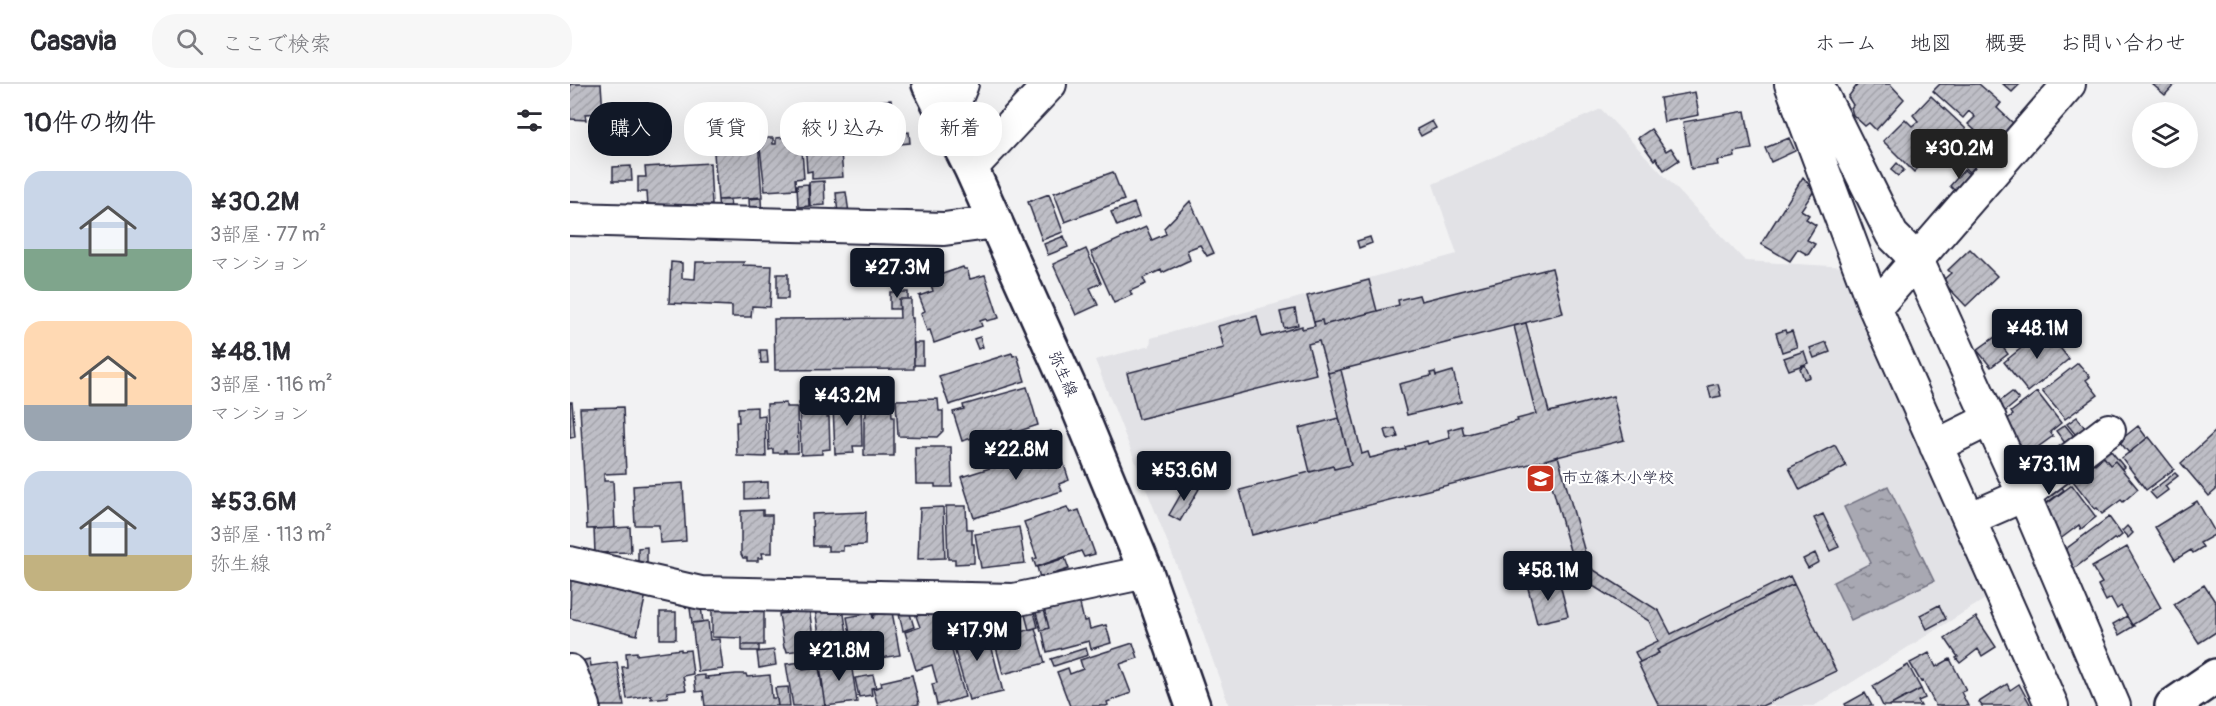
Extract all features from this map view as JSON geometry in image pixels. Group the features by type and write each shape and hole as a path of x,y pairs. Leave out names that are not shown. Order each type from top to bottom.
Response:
{"street":[{"name":"弥生線","path":"929,84 938,102"},
{"path":"955,102 962,84"},
{"path":"971,168 1050,84"},
{"path":"1875,308 2069,84"},
{"path":"1800,86 1892,235 1917,260 2024,495 2114,706"},
{"path":"1800,86 1875,308 2052,706"},
{"name":"弥生線","path":"965,156 1075,400 1146,572 1193,706"},
{"path":"570,219 944,229 996,222"},
{"path":"1936,446 1990,419"},
{"path":"1969,519 2024,495 2109,430"},
{"path":"570,563 701,592 1014,600 1146,572"},
{"path":"570,671 584,706"},
{"path":"2172,706 2216,676"},
{"path":"570,704 578,706"}],"shaded area":[{"name":"市立篠木小学校","path":"1601,109 1745,261 1848,267 1990,596 1814,706 1229,706 1198,619 1095,360 1150,346 1151,338 1457,254 1433,184"}],"water":[{"path":"1888,486 1934,581 1851,620 1833,582 1871,563 1844,507"}],"building":[{"path":"570,84 601,84 602,102 588,102 586,120 570,119"},
{"path":"1858,84 1890,84 1904,99 1876,130 1869,123 1865,126 1853,115 1851,108 1853,105 1848,97"},
{"path":"1940,84 1979,84 2001,103 1997,108 2013,123 1992,146 1968,124 1975,117 1969,111 1963,118 1933,91"},
{"path":"2003,84 2020,84 2012,92"},
{"path":"2152,84 2175,84 2165,95"},
{"path":"1695,92 1699,115 1664,122 1660,98"},
{"path":"1931,96 1966,129 1931,165 1926,160 1914,172 1883,141 1905,119 1912,126 1918,121 1913,115"},
{"path":"891,100 891,102 858,102"},
{"path":"1745,111 1752,149 1734,152 1735,157 1717,161 1718,165 1691,169 1683,122"},
{"path":"1432,121 1436,128 1421,136 1417,129"},
{"path":"1651,129 1666,151 1671,148 1679,160 1664,170 1638,138"},
{"path":"906,132 909,132 910,143 906,143"},
{"path":"1970,135 1989,153 1970,173 1951,155"},
{"path":"768,138 773,138 773,144 776,144 776,138 780,138 780,156 802,156 804,178 795,179 796,189 765,191 761,156 768,156"},
{"path":"1789,138 1795,151 1771,162 1765,148"},
{"path":"714,156 759,156 762,197 718,200"},
{"path":"806,156 841,156 843,177 812,179 812,171 807,172"},
{"path":"710,163 712,205 648,206 647,192 638,192 638,177 646,177 645,167"},
{"path":"1897,163 1904,170 1898,176 1891,170"},
{"path":"631,166 632,181 613,181 613,167"},
{"path":"1964,170 1969,174 1955,191 1950,186"},
{"path":"1113,172 1124,200 1065,222 1054,193"},
{"path":"1803,177 1814,191 1801,210 1809,215 1806,219 1816,225 1807,240 1815,244 1808,255 1798,249 1790,261 1761,244"},
{"path":"824,181 825,205 810,206 809,182"},
{"path":"808,184 809,206 798,207 797,185"},
{"path":"846,192 849,213 838,215 836,193"},
{"path":"1049,194 1063,232 1042,240 1028,202"},
{"path":"761,198 762,219 750,219 749,199"},
{"path":"718,200 730,200 732,218 720,219"},
{"path":"1190,201 1214,253 1207,256 1200,245 1187,250 1190,260 1162,273 1161,270 1143,278 1146,284 1130,291 1132,295 1114,303 1091,252 1146,227 1152,240 1166,234 1164,228"},
{"path":"1134,203 1139,217 1117,226 1111,212"},
{"path":"1064,236 1068,247 1048,255 1044,244"},
{"path":"1370,237 1372,243 1359,248 1357,241"},
{"path":"1086,249 1101,283 1090,288 1098,305 1076,315 1053,264"},
{"path":"1970,249 1997,276 1966,306 1942,281 1951,273 1948,270"},
{"path":"671,262 682,263 682,278 695,279 696,262 744,262 743,265 772,266 770,307 752,306 751,317 732,317 732,306 669,303"},
{"path":"963,267 967,269 970,279 985,275 999,318 980,321 982,326 934,343 921,313 925,311 919,296 933,291 929,279"},
{"path":"1552,268 1563,313 1328,373 1319,341 1308,344 1316,374 1139,419 1127,373 1224,348 1218,326 1257,316 1262,337 1302,326 1302,329 1315,326 1314,322 1322,320 1323,325 1377,311 1399,305 1398,300 1419,295 1421,301"},
{"path":"777,274 788,274 788,299 777,299"},
{"path":"1369,280 1377,311 1323,325 1322,320 1314,322 1307,296"},
{"path":"890,292 908,292 908,299 899,299 900,309 890,309"},
{"path":"899,299 911,299 914,369 775,370 774,319 900,318"},
{"path":"1295,309 1298,325 1284,328 1280,312"},
{"path":"1526,323 1549,412 1613,396 1624,440 1252,535 1240,490 1333,466 1334,469 1351,465 1328,373 1341,370 1362,454 1368,452 1370,458 1427,441 1428,444 1450,438 1448,430 1462,426 1464,435 1536,414 1514,326"},
{"path":"2045,329 2069,359 2028,392 2004,362"},
{"path":"1785,330 1786,333 1792,331 1797,347 1782,352 1776,333"},
{"path":"980,337 983,347 978,349 974,339"},
{"path":"1995,337 2008,354 1991,367 1977,350"},
{"path":"1826,342 1830,352 1814,358 1810,348"},
{"path":"914,343 923,343 923,365 914,365"},
{"path":"760,350 767,350 768,363 761,363"},
{"path":"1804,351 1808,363 1789,370 1784,358"},
{"path":"1012,353 1013,356 1017,355 1025,381 949,405 939,376"},
{"path":"2078,363 2090,377 2086,380 2098,395 2065,419 2042,391"},
{"path":"1805,365 1810,377 1804,379 1800,368"},
{"path":"1453,371 1461,402 1407,415 1399,384 1431,376 1430,373 1435,372 1436,376"},
{"path":"1718,384 1721,396 1711,398 1708,386"},
{"path":"1027,387 1038,425 994,436 997,450 984,454 982,447 975,449 972,438 962,441 953,412 964,409 963,405"},
{"path":"2012,392 2019,400 2002,414 1995,405"},
{"path":"2037,392 2061,423 2050,432 2053,436 2027,455 2025,452 2021,455 2015,447 2020,444 2003,422 2013,415 2011,412"},
{"path":"875,399 875,403 891,402 892,417 894,417 894,456 864,455 866,400"},
{"path":"938,399 939,411 943,411 943,431 937,437 898,436 896,400"},
{"path":"861,401 862,446 853,446 854,453 835,454 833,406 836,406 836,402"},
{"path":"570,402 572,402 575,437 570,438"},
{"path":"822,402 822,410 827,409 827,417 829,417 830,449 822,450 822,454 801,455 799,403"},
{"path":"786,403 786,407 797,407 798,450 797,453 786,453 784,450 784,453 773,453 773,449 769,450 767,404"},
{"path":"623,407 626,473 604,474 604,481 613,481 615,528 587,529 580,408"},
{"path":"757,407 757,416 765,415 766,457 737,456 738,408"},
{"path":"2077,417 2088,432 2079,439 2067,424"},
{"path":"1339,418 1351,465 1334,469 1333,466 1310,472 1299,428"},
{"path":"2065,425 2077,440 2068,447 2056,431"},
{"path":"2138,426 2147,438 2129,453 2119,441"},
{"path":"1395,428 1398,437 1388,440 1385,430"},
{"path":"1051,431 1054,441 1033,448 1030,437"},
{"path":"2216,431 2216,490 2209,496 2181,463"},
{"path":"2149,437 2174,469 2146,490 2122,458"},
{"path":"1053,444 1054,447 1058,446 1069,480 1059,484 1062,491 974,518 961,477 1006,463 1005,461"},
{"path":"1835,445 1846,466 1800,490 1789,468"},
{"path":"2107,446 2124,467 2122,469 2115,461 2110,465 2100,452"},
{"path":"915,447 951,447 952,487 916,484"},
{"path":"1558,456 1589,567 1659,611 1671,634 1790,576 1794,584 1657,650 1659,653 1640,662 1635,652 1658,641 1649,621 1577,576 1545,460"},
{"path":"2104,457 2110,465 2115,461 2138,489 2123,502 2121,500 2102,514 2097,508 2095,509 2073,481 2086,471 2083,467 2092,460 2095,464"},
{"path":"2175,473 2178,476 2165,486 2168,490 2156,499 2150,492"},
{"path":"768,482 768,498 745,499 745,483"},
{"path":"1188,482 1199,489 1180,521 1169,515"},
{"path":"683,483 686,541 660,543 659,525 635,525 633,486"},
{"path":"2059,484 2064,490 2040,508 2035,502"},
{"path":"2072,485 2096,517 2081,529 2079,525 2059,540 2040,509"},
{"path":"2197,501 2216,534 2200,543 2203,547 2193,553 2191,550 2175,560 2155,527"},
{"path":"946,506 966,506 967,529 972,529 974,563 955,564 955,559 948,559"},
{"path":"943,507 945,558 918,559 920,508"},
{"path":"1067,507 1070,513 1079,510 1095,554 1084,557 1081,551 1036,567 1033,559 1037,558 1024,522"},
{"path":"763,510 763,515 772,515 772,553 762,553 763,558 758,558 758,561 747,561 747,558 743,558 741,554 741,511"},
{"path":"866,512 865,545 843,546 843,551 828,551 828,546 813,546 812,514"},
{"path":"1823,514 1839,547 1830,551 1814,518"},
{"path":"2109,517 2122,535 2072,570 2059,554"},
{"path":"2127,526 2133,533 2128,538 2122,531"},
{"path":"630,527 631,552 595,553 594,529"},
{"path":"1019,527 1025,563 981,568 975,534"},
{"path":"647,547 647,568 638,568 638,548"},
{"path":"2127,547 2161,608 2132,625 2121,606 2117,609 2111,598 2106,601 2098,585 2102,583 2092,567"},
{"path":"1815,553 1819,562 1808,568 1803,559"},
{"path":"1065,558 1069,569 1040,578 1037,567"},
{"path":"1555,567 1557,576 1543,579 1541,571"},
{"path":"571,575 646,594 637,635 570,618"},
{"path":"1559,580 1568,616 1537,623 1528,588"},
{"path":"1794,584 1836,671 1762,706 1659,706 1638,663 1659,653 1657,650"},
{"path":"2204,585 2216,603 2216,632 2199,643 2174,604"},
{"path":"700,599 703,622 692,623 689,601"},
{"path":"1079,600 1084,621 1088,620 1090,629 1106,625 1111,643 1091,649 1089,641 1047,652 1042,630 1049,628 1044,609"},
{"path":"1939,605 1946,619 1927,629 1920,615"},
{"path":"1043,606 1049,628 1041,631 1035,609"},
{"path":"809,607 816,660 809,661 808,649 787,652 784,648 779,614 788,613 788,610"},
{"path":"908,607 914,627 903,631 898,610"},
{"path":"843,608 850,653 822,655 815,609"},
{"path":"1033,608 1038,627 1029,630 1024,611"},
{"path":"712,609 764,609 764,645 742,645 742,638 712,637"},
{"path":"952,609 958,629 948,632 942,613"},
{"path":"937,610 938,616 942,615 965,697 937,705 932,684 937,683 932,665 916,670 905,632 920,627 916,616"},
{"path":"660,612 676,612 676,639 660,639"},
{"path":"892,612 900,655 855,662 847,617 872,613 873,619 874,615"},
{"path":"998,613 1004,636 994,639 988,616"},
{"path":"2127,616 2134,626 2119,635 2113,624"},
{"path":"1976,617 1996,647 1982,656 1978,649 1960,663 1945,638"},
{"path":"708,621 710,640 719,639 723,669 698,672 692,623"},
{"path":"986,625 1003,692 969,700 950,634"},
{"path":"1035,628 1045,663 1003,674 994,639"},
{"path":"1133,643 1138,658 1120,664 1131,693 1107,702 1106,706 1070,706 1057,672 1068,668 1070,674 1083,669 1080,660"},
{"path":"742,645 759,645 759,651 742,651"},
{"path":"1086,648 1088,655 1054,666 1051,659"},
{"path":"681,649 681,651 690,650 693,674 683,676 686,690 667,692 668,697 651,699 651,695 627,699 622,667 627,667 626,653 637,652 637,655"},
{"path":"774,650 776,665 759,668 757,652"},
{"path":"1929,653 1936,667 1950,659 1966,690 1961,692 1968,706 1936,706 1923,681 1921,682 1910,663"},
{"path":"850,656 857,702 826,706 820,666 833,665 832,659"},
{"path":"590,659 591,666 617,662 624,706 597,706 580,661"},
{"path":"802,662 803,669 819,667 825,706 793,706 786,664"},
{"path":"1908,665 1921,689 1889,706 1883,706 1873,686"},
{"path":"746,674 747,677 770,675 772,698 777,698 778,706 705,706 703,691 696,692 694,676 705,675 705,679 708,679 707,677"},
{"path":"873,675 876,687 871,688 872,695 859,697 855,678"},
{"path":"912,675 919,704 878,706 873,689 882,686 881,682"},
{"path":"2007,684 2010,690 2019,684 2031,706 1982,706 1979,702"},
{"path":"788,687 790,706 778,706 775,688"},
{"path":"1921,689 1925,698 1918,701 1921,706 1889,706"},
{"path":"1865,693 1872,706 1846,706 1845,704"}],"place":[{"name":"市立篠木小学校","path":"1541,478"}]}
